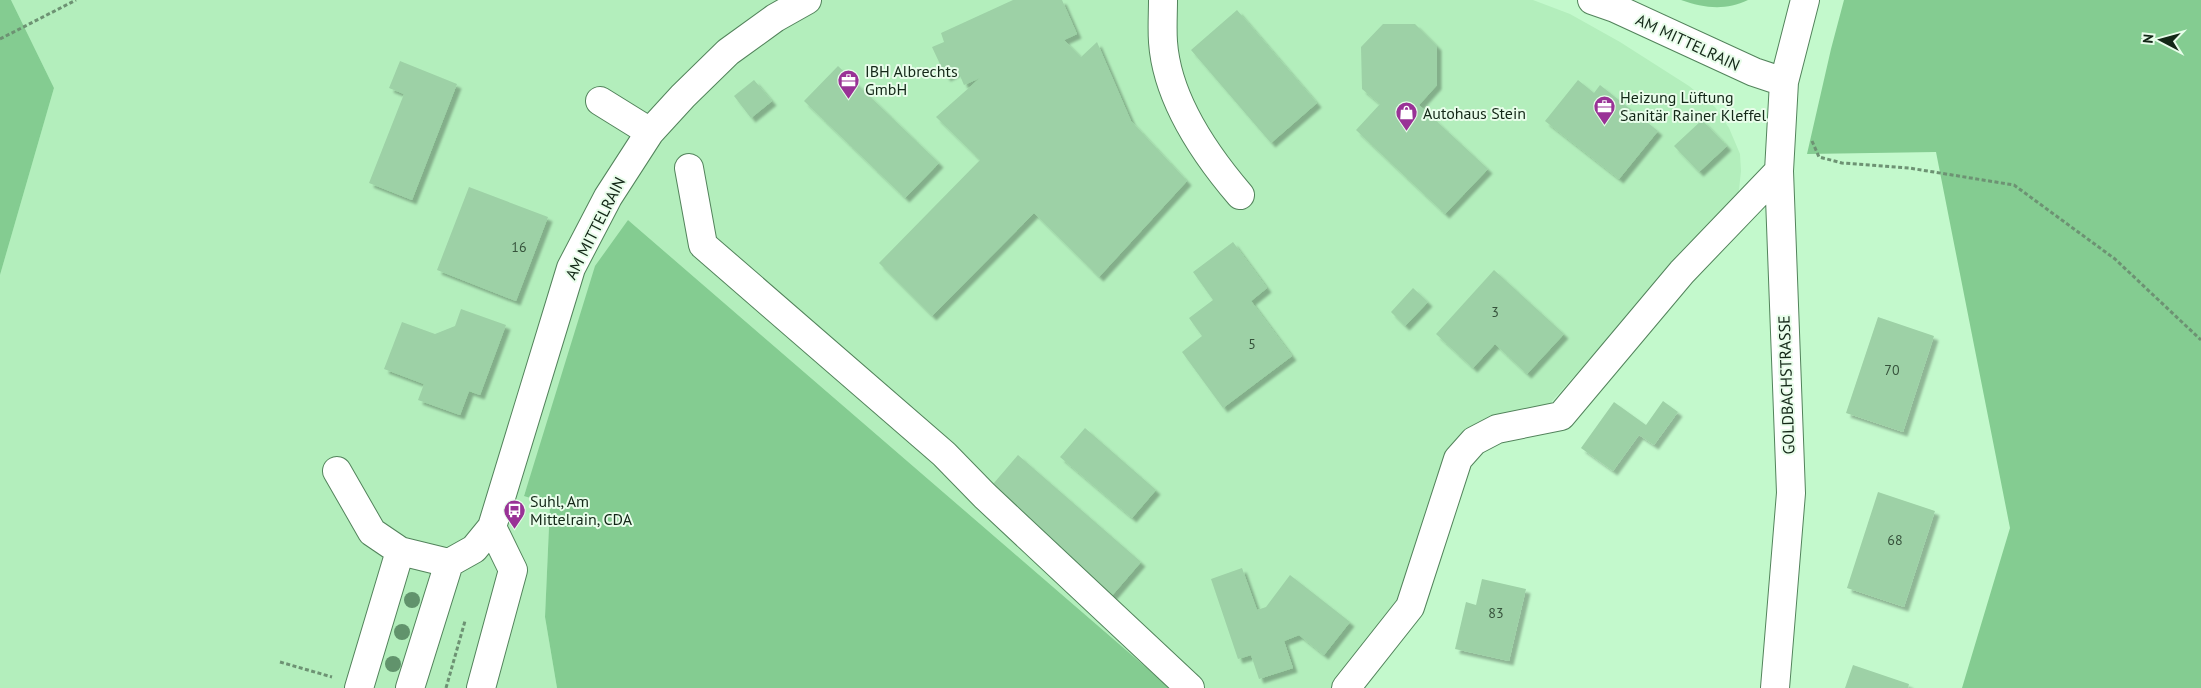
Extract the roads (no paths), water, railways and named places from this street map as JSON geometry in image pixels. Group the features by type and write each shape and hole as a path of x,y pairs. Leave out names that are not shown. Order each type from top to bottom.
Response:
{"street":[{"name":"AM MITTELRAIN","path":"492,527 571,268 608,197 650,132 683,96 728,52 775,18 807,0"},
{"path":"1163,0 1163,44 1175,96 1198,138 1240,195"},
{"name":"AM MITTELRAIN","path":"1592,0 1615,8 1754,72 1784,82"},
{"name":"GOLDBACHSTRASSE","path":"1775,688 1791,493 1779,171 1784,82 1805,0"},
{"path":"600,101 650,132"},
{"path":"689,168 703,246 944,454 985,496 1190,688"},
{"path":"1346,688 1410,607 1458,459 1474,441 1497,428 1561,416 1682,272 1779,171"},
{"path":"336,471 372,532 400,551 449,563 474,549 492,527 513,570 481,688"},
{"path":"359,686 400,551"},
{"path":"410,688 449,563"}],"place":[{"name":"IBH Albrechts GmbH","path":"849,99"},
{"name":"Heizung Lüftung Sanitär Rainer Kleffel","path":"1604,125"},
{"name":"Autohaus Stein","path":"1407,132"},
{"name":"Suhl, Am Mittelrain, CDA","path":"514,529"}]}
